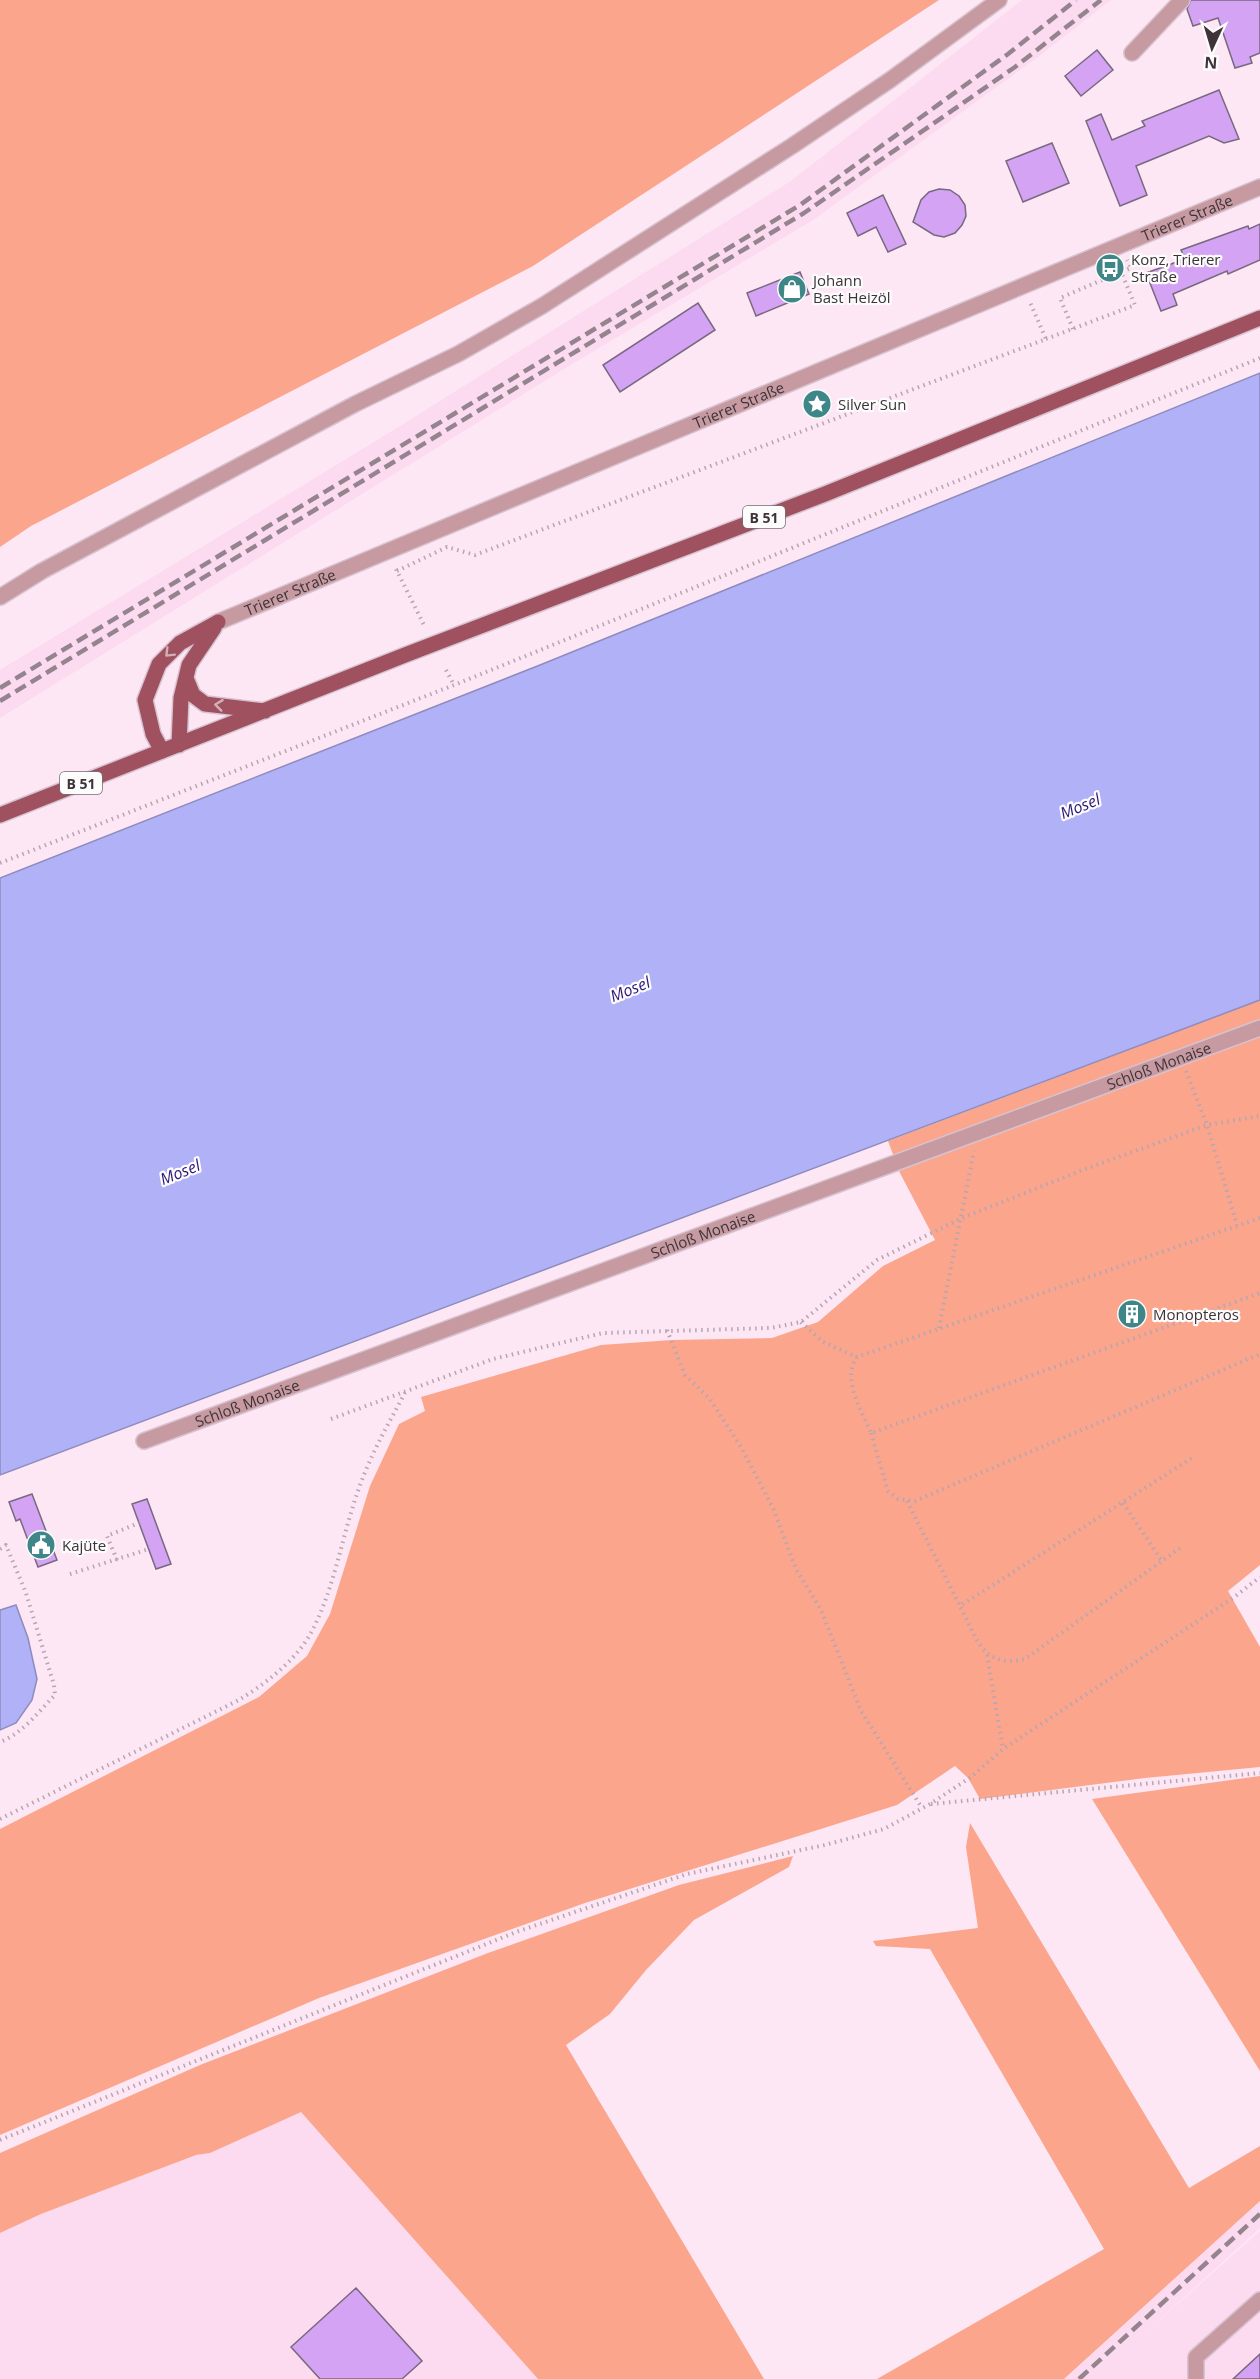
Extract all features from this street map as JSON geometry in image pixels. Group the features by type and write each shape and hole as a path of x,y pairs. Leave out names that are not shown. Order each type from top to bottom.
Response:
{"main road":[{"name":"B 51","path":"0,815 825,494 1260,318"},
{"path":"179,745 181,698 189,665 218,622"},
{"path":"162,751 153,734 146,700 159,664 180,644 218,622"},
{"path":"186,678 193,695 205,704 266,711"}],"street":[{"path":"0,597 83,549 355,404 458,354 542,306 792,146 890,80 999,0"},
{"path":"1132,53 1182,0"},
{"name":"Trierer Straße","path":"218,622 1260,187"},
{"name":"Schloß Monaise","path":"144,1441 1260,1028"},
{"path":"1196,2379 1196,2357 1260,2300"}],"path":[{"path":"1073,329 1060,298 1131,268 1120,245"},
{"path":"397,571 447,547 475,555 1135,305 1121,272"},
{"path":"1023,285 1046,339"},
{"path":"0,863 454,685 1260,358"},
{"path":"387,550 424,625"},
{"path":"446,670 454,685"},
{"path":"1181,1059 1207,1125 1237,1225"},
{"path":"331,1419 493,1359 603,1333 771,1328 801,1322 877,1260 960,1220 1080,1171 1207,1125 1260,1116"},
{"path":"939,1328 975,1150 973,1136"},
{"path":"1260,1218 856,1357 851,1366 850,1378 871,1433 888,1491 898,1499 907,1501 926,1496 1260,1354"},
{"path":"871,1433 1260,1293"},
{"path":"801,1322 823,1342 856,1357"},
{"path":"667,1330 685,1375 710,1399 741,1447 773,1508 796,1569 821,1610 861,1712 922,1808"},
{"path":"0,1819 239,1700 267,1683 297,1652 311,1632 329,1587 359,1487 381,1435 406,1392"},
{"path":"960,1606 1192,1458"},
{"path":"907,1501 987,1655 1003,1749"},
{"path":"1123,1503 1162,1561"},
{"path":"117,1560 107,1536 139,1523"},
{"path":"0,1549 6,1545 26,1593 55,1695 32,1719 8,1739 0,1742"},
{"path":"987,1655 1003,1662 1025,1659 1180,1548"},
{"path":"70,1574 149,1549"},
{"path":"0,2140 516,1932 687,1874 825,1845 884,1829 930,1804 971,1777 1003,1749 1233,1598 1260,1577"},
{"path":"930,1804 1260,1773"}],"shaded area":[{"path":"0,0 939,0 533,266 31,526 0,547"},
{"path":"1022,0 1111,0 1038,57 813,220 564,369 0,718 0,670 392,431 791,181"},
{"path":"1260,1000 1260,1565 1228,1591 1260,1647 1260,1767 1145,1778 980,1799 968,1778 955,1766 897,1805 585,1903 319,1998 0,2135 0,1829 259,1697 307,1656 330,1614 370,1486 399,1424 425,1411 421,1397 601,1345 672,1340 772,1338 818,1322 883,1266 935,1240 900,1173 888,1141"},
{"path":"1260,1776 1260,2071 1092,1799"},
{"path":"970,1823 1189,2188 1260,2146 1260,2201 1064,2379 877,2379 1104,2249 930,1949 876,1946 873,1941 978,1928 966,1847"},
{"path":"793,1856 789,1867 694,1920 646,1970 610,2014 566,2045 764,2379 538,2379 301,2112 210,2153 196,2155 41,2214 0,2233 0,2153 200,2065 488,1953 679,1885"},
{"path":"301,2111 538,2379 0,2379 0,2233 41,2214 196,2155 210,2153"},
{"path":"1260,2201 1260,2228 1138,2339 1260,2231 1260,2379 1065,2379"}],"water":[{"name":"Mosel","path":"1260,373 1260,1000 0,1475 0,878 540,665"},
{"path":"16,1605 28,1638 37,1679 32,1700 16,1723 0,1730 0,1610"}],"building":[{"path":"1191,0 1260,0 1260,53 1250,57 1252,63 1235,68 1218,18 1193,26 1187,9"},
{"path":"1097,50 1113,70 1081,96 1065,76"},
{"path":"1219,90 1239,139 1224,143 1209,136 1136,166 1147,195 1120,206 1086,121 1101,114 1112,140 1145,126 1142,121"},
{"path":"1052,143 1069,183 1023,202 1006,161"},
{"path":"939,189 950,190 959,196 965,205 966,216 962,225 955,233 944,237 934,235 913,222 921,200 929,192"},
{"path":"883,195 906,244 888,252 876,227 858,236 847,213"},
{"path":"1260,224 1260,260 1173,294 1177,305 1161,311 1146,273 1185,259 1181,250 1248,226 1249,229"},
{"path":"800,272 809,294 756,316 747,293"},
{"path":"698,303 715,330 620,392 603,365"},
{"name":"Monopteros","path":"1132,1305 1138,1308 1141,1314 1138,1320 1132,1323 1126,1320 1123,1314 1126,1308"},
{"path":"32,1494 57,1560 38,1567 20,1519 16,1521 9,1502"},
{"path":"147,1499 171,1564 156,1569 132,1504"},
{"path":"356,2288 422,2361 402,2379 320,2379 291,2347"},
{"path":"1260,2354 1260,2379 1233,2379"}],"railway":[{"path":"0,688 800,205 1008,54 1076,0"},
{"path":"0,701 804,213 1015,67 1101,0"},
{"path":"1079,2379 1260,2214"}],"place":[{"name":"Konz, Trierer Straße","path":"1110,268"},
{"name":"Johann Bast Heizöl","path":"792,289"},
{"name":"Silver Sun","path":"817,404"},
{"name":"Monopteros","path":"1132,1314"},
{"name":"Kajüte","path":"41,1545"}]}
